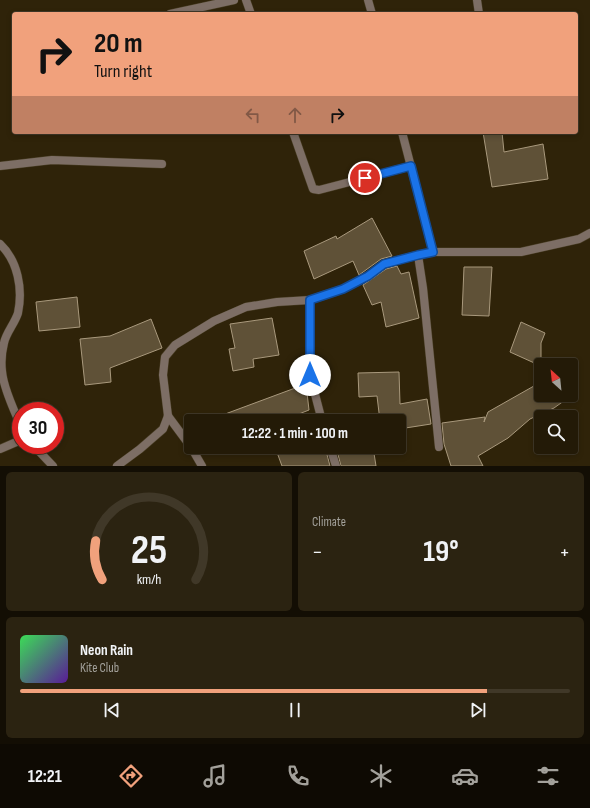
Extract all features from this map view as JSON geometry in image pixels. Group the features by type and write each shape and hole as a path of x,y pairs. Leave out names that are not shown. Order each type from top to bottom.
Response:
{"street":[{"path":"179,12 234,0"},
{"path":"246,0 250,12"},
{"path":"368,0 371,12"},
{"path":"476,0 479,12"},
{"path":"293,134 314,189 319,190 411,166"},
{"path":"403,134 433,252"},
{"path":"0,166 52,160 162,164"},
{"path":"118,466 163,429 168,416 163,376 165,357 175,344 214,321 246,307 277,302 310,300 343,289 368,276 384,264 418,255 433,252 521,252 579,239 590,233"},
{"path":"0,244 8,251 18,274 18,313 4,343 2,372 12,404"},
{"path":"418,255 423,288 439,447"},
{"path":"310,300 310,375 320,414"},
{"path":"168,416 184,438"},
{"path":"0,449 12,444"},
{"path":"42,454 53,466"},
{"path":"195,454 202,466"},
{"path":"332,454 336,466"}],"building":[{"path":"483,134 502,134 504,152 543,144 548,179 492,187"},
{"path":"372,218 392,256 381,259 359,275 353,261 314,279 304,251 336,236 337,239"},
{"path":"397,266 401,274 409,272 419,318 386,327 381,302 372,305 363,285 386,269"},
{"path":"464,267 492,267 489,316 462,315"},
{"path":"77,297 80,327 39,331 36,302"},
{"path":"272,318 279,355 253,359 254,367 233,371 229,349 235,348 230,324"},
{"path":"151,319 162,348 110,368 111,382 85,385 80,339 110,336"},
{"path":"521,322 545,333 541,343 541,358 534,358 534,363 510,352"},
{"path":"399,372 400,404 427,399 431,424 406,428 406,414 379,414 377,396 359,397 358,373"},
{"path":"306,384 309,410 299,414 225,414"},
{"path":"534,386 534,402 562,402 550,410 534,410 534,417 508,438 478,456 483,466 451,466 444,444 442,423 485,417 484,422 488,412"},
{"path":"278,454 327,454 330,466 282,466"},
{"path":"338,454 374,454 376,466 341,466"}],"route":[{"path":"310,375 310,300 343,289 368,276 384,264 433,252 411,166 365,178"}]}
